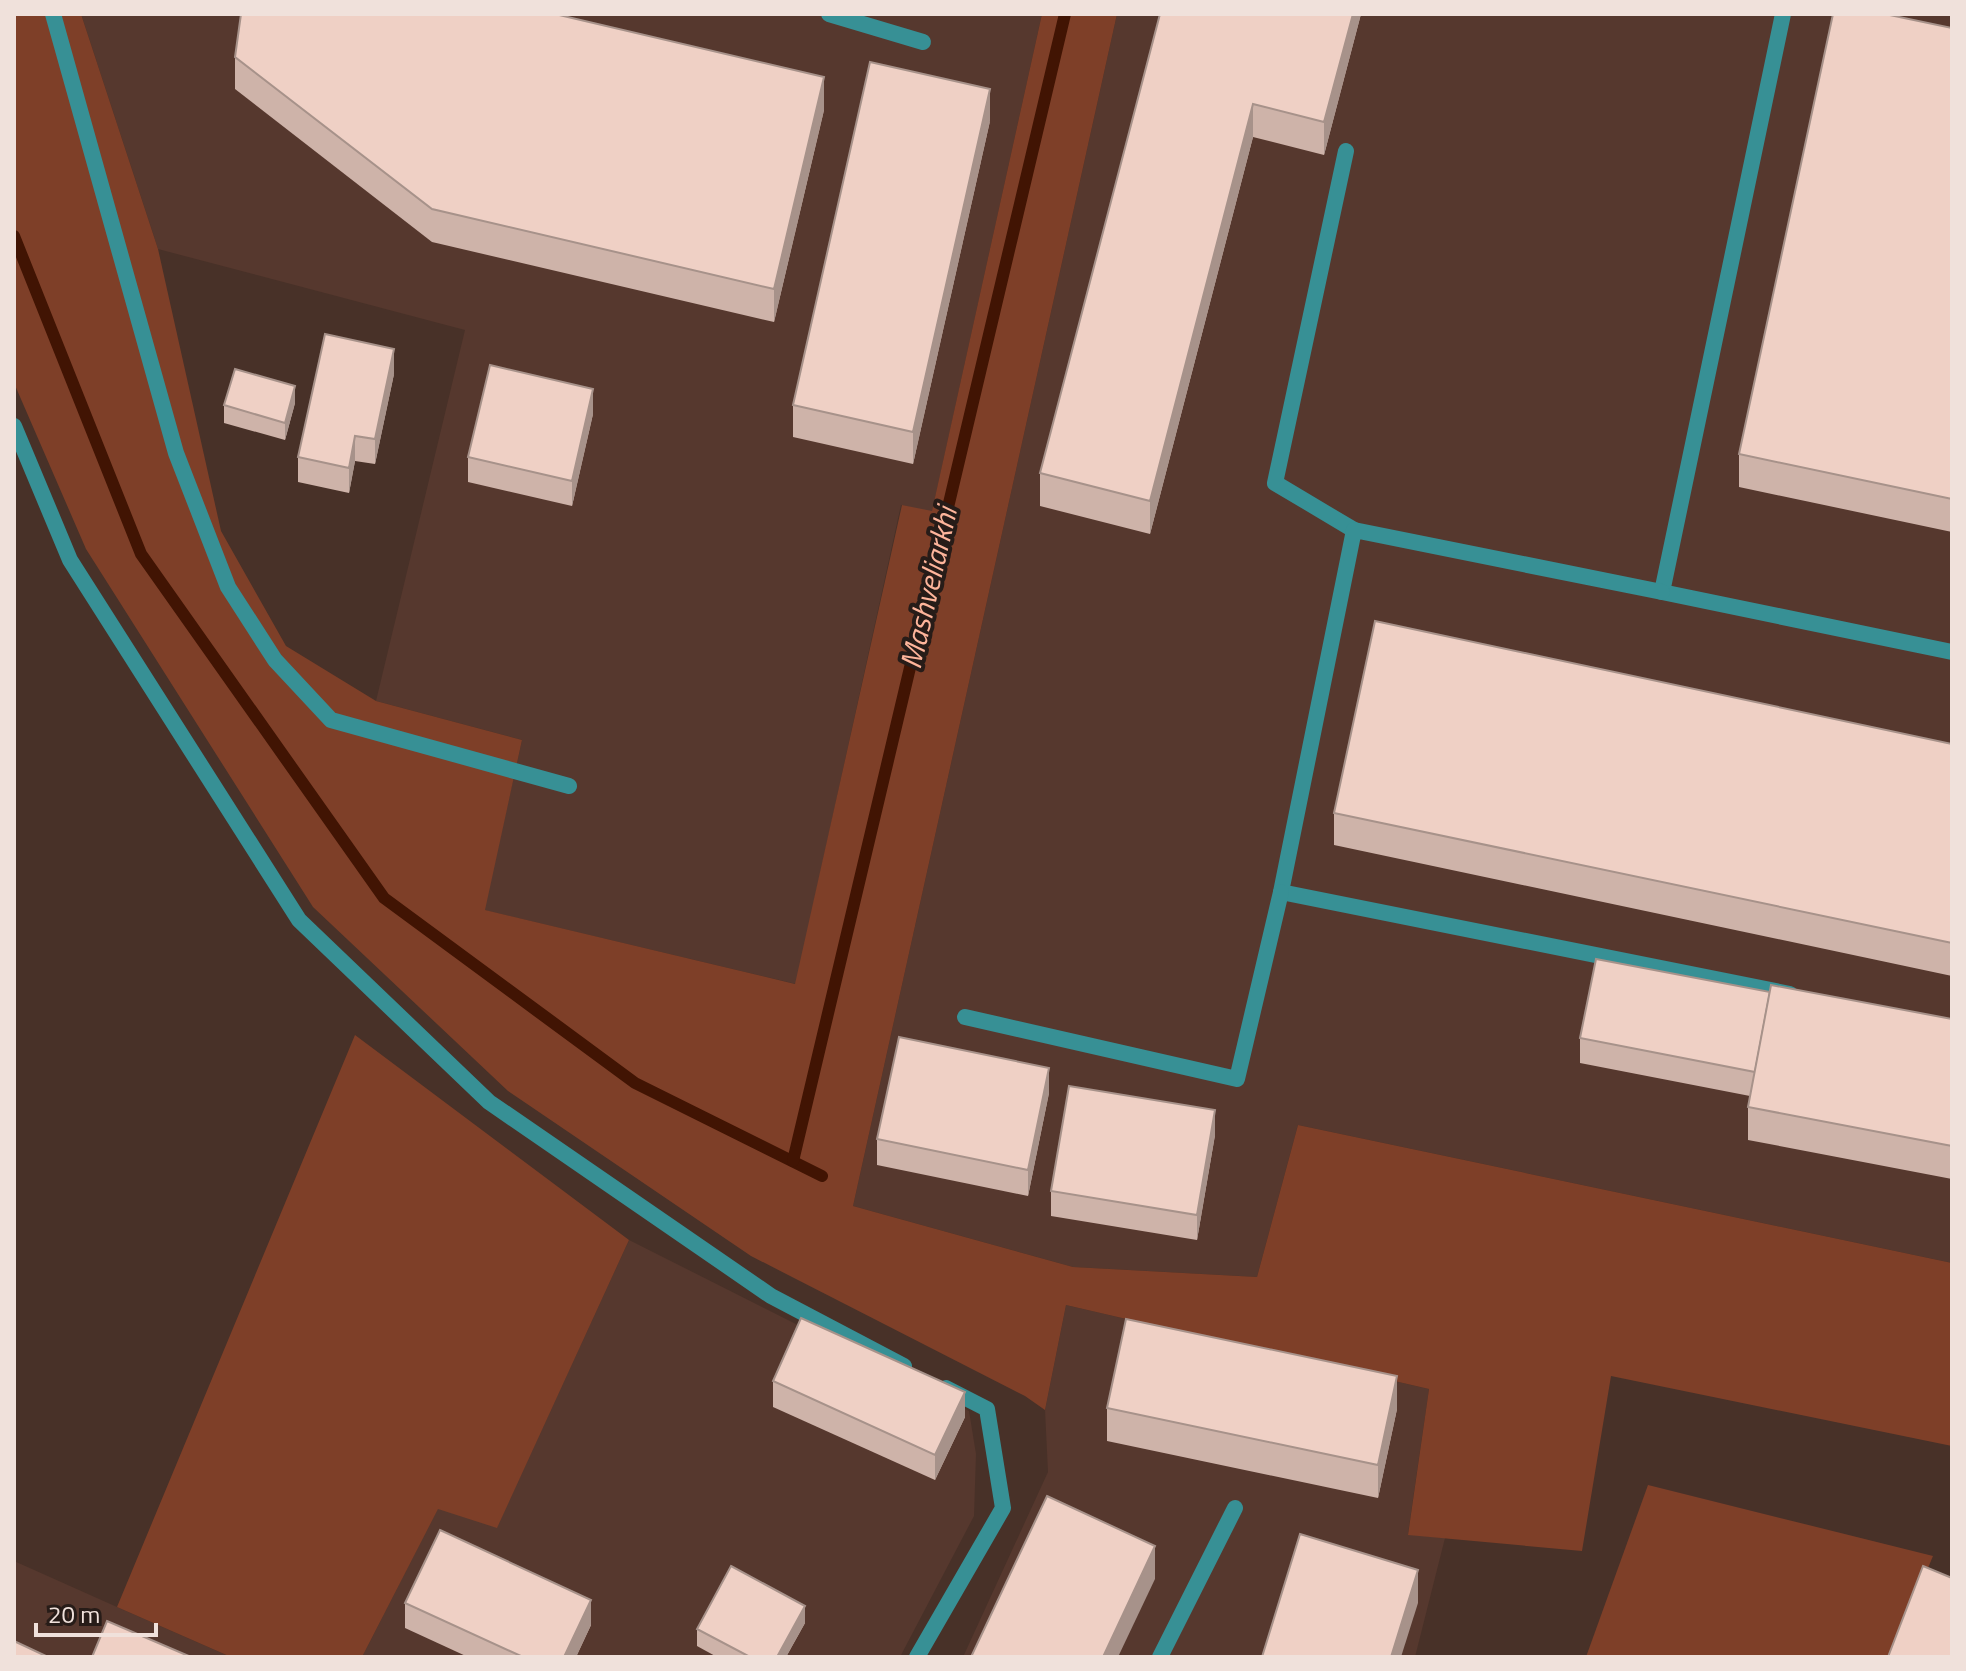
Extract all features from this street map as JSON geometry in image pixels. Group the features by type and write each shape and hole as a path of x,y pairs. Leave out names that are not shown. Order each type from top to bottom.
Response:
{"street":[{"path":"53,14 176,453 228,587 275,660 331,720 569,786"},
{"path":"829,14 923,42"},
{"path":"1662,592 1783,14"},
{"path":"1346,151 1275,483 1354,530 1952,652"},
{"path":"14,426 70,560 299,920 489,1102 771,1296 987,1409 1003,1508 917,1657"},
{"path":"965,1017 1237,1079 1281,892 1354,530"},
{"path":"1281,892 1811,999"},
{"path":"1160,1657 1235,1508"}],"shaded area":[{"path":"14,14 81,14 158,249 221,531 286,646 376,701 522,740 485,910 795,984 902,505 932,511 1042,14 1117,14 853,1206 1073,1267 1257,1277 1298,1125 1952,1263 1952,1446 1611,1376 1582,1551 1408,1535 1429,1389 1066,1305 1045,1410 1025,1396 751,1256 508,1091 313,907 86,549 14,383"},
{"path":"81,14 1042,14 932,512 901,505 796,984 484,910 522,740 376,701 465,330 158,249"},
{"path":"1117,14 1952,14 1952,1263 1298,1125 1257,1277 1073,1267 853,1206"},
{"path":"355,1035 629,1240 497,1528 438,1509 362,1657 231,1657 117,1607"},
{"path":"629,1240 969,1411 976,1454 974,1516 900,1657 362,1657 438,1508 497,1527"},
{"path":"1066,1305 1429,1389 1408,1534 1445,1538 1415,1657 963,1657 1048,1472 1045,1410"},
{"path":"1648,1485 1933,1556 1891,1657 1586,1657"},
{"path":"14,1561 117,1607 231,1657 14,1657"}],"building":[{"path":"241,14 555,14 824,77 774,289 432,209 235,57"},
{"path":"1160,14 1353,14 1324,122 1253,104 1150,501 1040,473"},
{"path":"1833,14 1885,14 1952,28 1952,499 1739,454"},
{"path":"870,62 990,89 913,432 793,405"},
{"path":"325,334 394,349 375,439 355,436 349,468 298,457"},
{"path":"490,365 593,389 572,481 468,457"},
{"path":"235,369 295,386 285,423 224,405"},
{"path":"1375,621 1952,744 1952,943 1334,813"},
{"path":"1596,959 1770,992 1755,1072 1580,1038"},
{"path":"1771,985 1952,1019 1952,1146 1748,1107"},
{"path":"899,1037 1049,1068 1028,1170 877,1139"},
{"path":"1069,1086 1215,1110 1197,1215 1051,1191"},
{"path":"801,1318 965,1392 935,1455 773,1381"},
{"path":"1126,1319 1397,1376 1378,1465 1107,1408"},
{"path":"1047,1496 1155,1546 1103,1657 971,1657"},
{"path":"440,1530 591,1600 564,1657 523,1657 405,1603"},
{"path":"1300,1534 1418,1570 1391,1657 1262,1657"},
{"path":"731,1566 805,1606 777,1657 750,1657 697,1629"},
{"path":"1923,1566 1952,1578 1952,1657 1888,1657"},
{"path":"107,1621 191,1657 92,1657"},
{"path":"14,1641 48,1657 14,1657"}],"waterway":[{"name":"Mashveliarkhi","path":"793,1161 1065,14"},
{"path":"14,236 141,554 384,898 635,1083 822,1176"}]}
